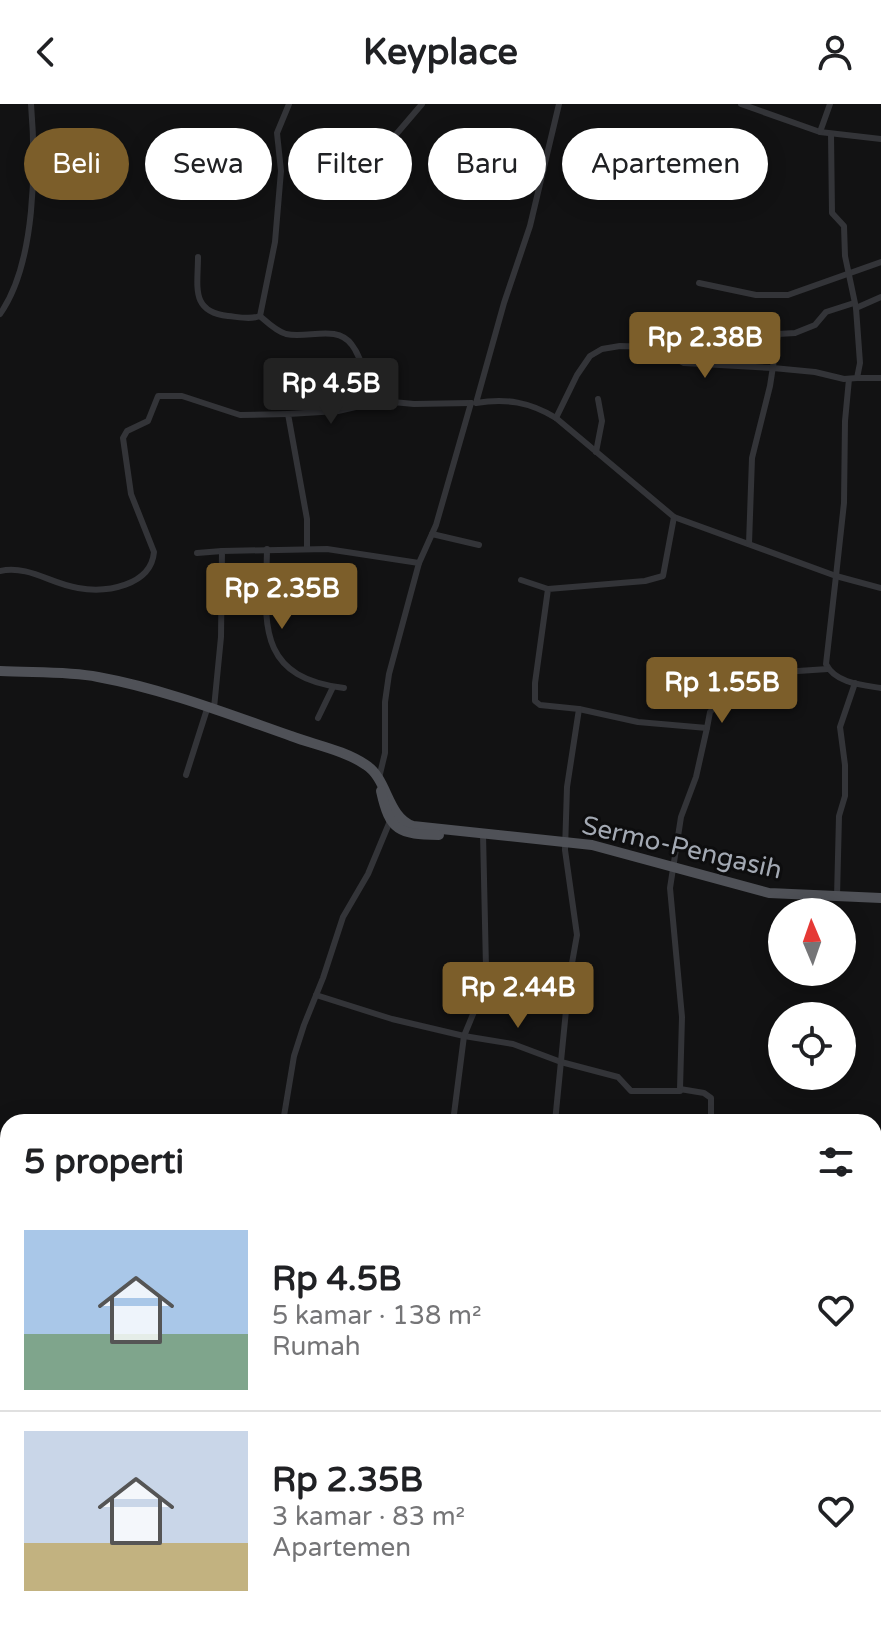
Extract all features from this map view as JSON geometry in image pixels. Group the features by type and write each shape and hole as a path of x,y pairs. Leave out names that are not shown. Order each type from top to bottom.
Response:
{"main road":[{"name":"Sermo-Pengasih","path":"0,671 97,677 211,707 351,758 365,764 379,781 396,814 406,824 567,842 674,866 756,891 881,898"},
{"path":"379,781 390,821"},
{"name":"Sermo-Pengasih","path":"390,821 406,833 478,834"}],"street":[{"path":"0,314 14,285 27,239 35,154 31,104"},
{"path":"260,316 275,242 281,171 277,133 289,104"},
{"path":"402,128 422,104"},
{"path":"379,781 385,753 386,689 419,563 432,534 530,226 559,104"},
{"path":"741,104 820,132 881,139"},
{"path":"820,132 830,104"},
{"path":"831,134 832,213 844,226 860,363 853,378 845,421 844,503 826,664 828,669 846,681 881,688"},
{"path":"198,257 198,296 205,309 216,314 248,318 260,316 287,334 339,334 352,344 370,392 382,401"},
{"path":"699,283 756,295 788,295 881,262"},
{"path":"689,327 778,334 804,330 815,325 826,312 881,297"},
{"path":"749,544 752,458 778,334"},
{"path":"556,418 584,363 602,349 645,345 684,363 881,378"},
{"path":"0,571 23,569 81,589 123,585 142,576 154,552 131,494 123,438 127,431 148,421 158,396 182,396 240,415 338,411 382,401 519,401 541,408 556,418 674,517 836,576 881,588"},
{"path":"596,452 602,421 598,399"},
{"path":"288,414 307,519 307,549"},
{"path":"521,580 548,589 645,581 663,576 674,517"},
{"path":"432,534 479,545"},
{"path":"267,549 266,622 270,644 293,672 344,688"},
{"path":"197,553 327,549 419,563"},
{"path":"186,775 211,707 221,637 222,551"},
{"path":"548,589 535,701 540,705 579,709 638,722 707,728"},
{"path":"680,1091 680,972 670,902 681,817 696,777 710,712 736,686 748,689 757,687 768,673 828,669"},
{"path":"837,897 839,816 845,796 840,727 855,683"},
{"path":"318,718 333,687"},
{"path":"556,1114 569,980 577,935 565,857 567,787 579,709"},
{"path":"284,1114 294,1056 343,917 368,874 390,821"},
{"path":"454,1114 464,1036 483,990 486,968 478,834"},
{"path":"316,995 392,1019 513,1044 561,1062 618,1077 631,1091 704,1093 711,1098 711,1114"}]}
